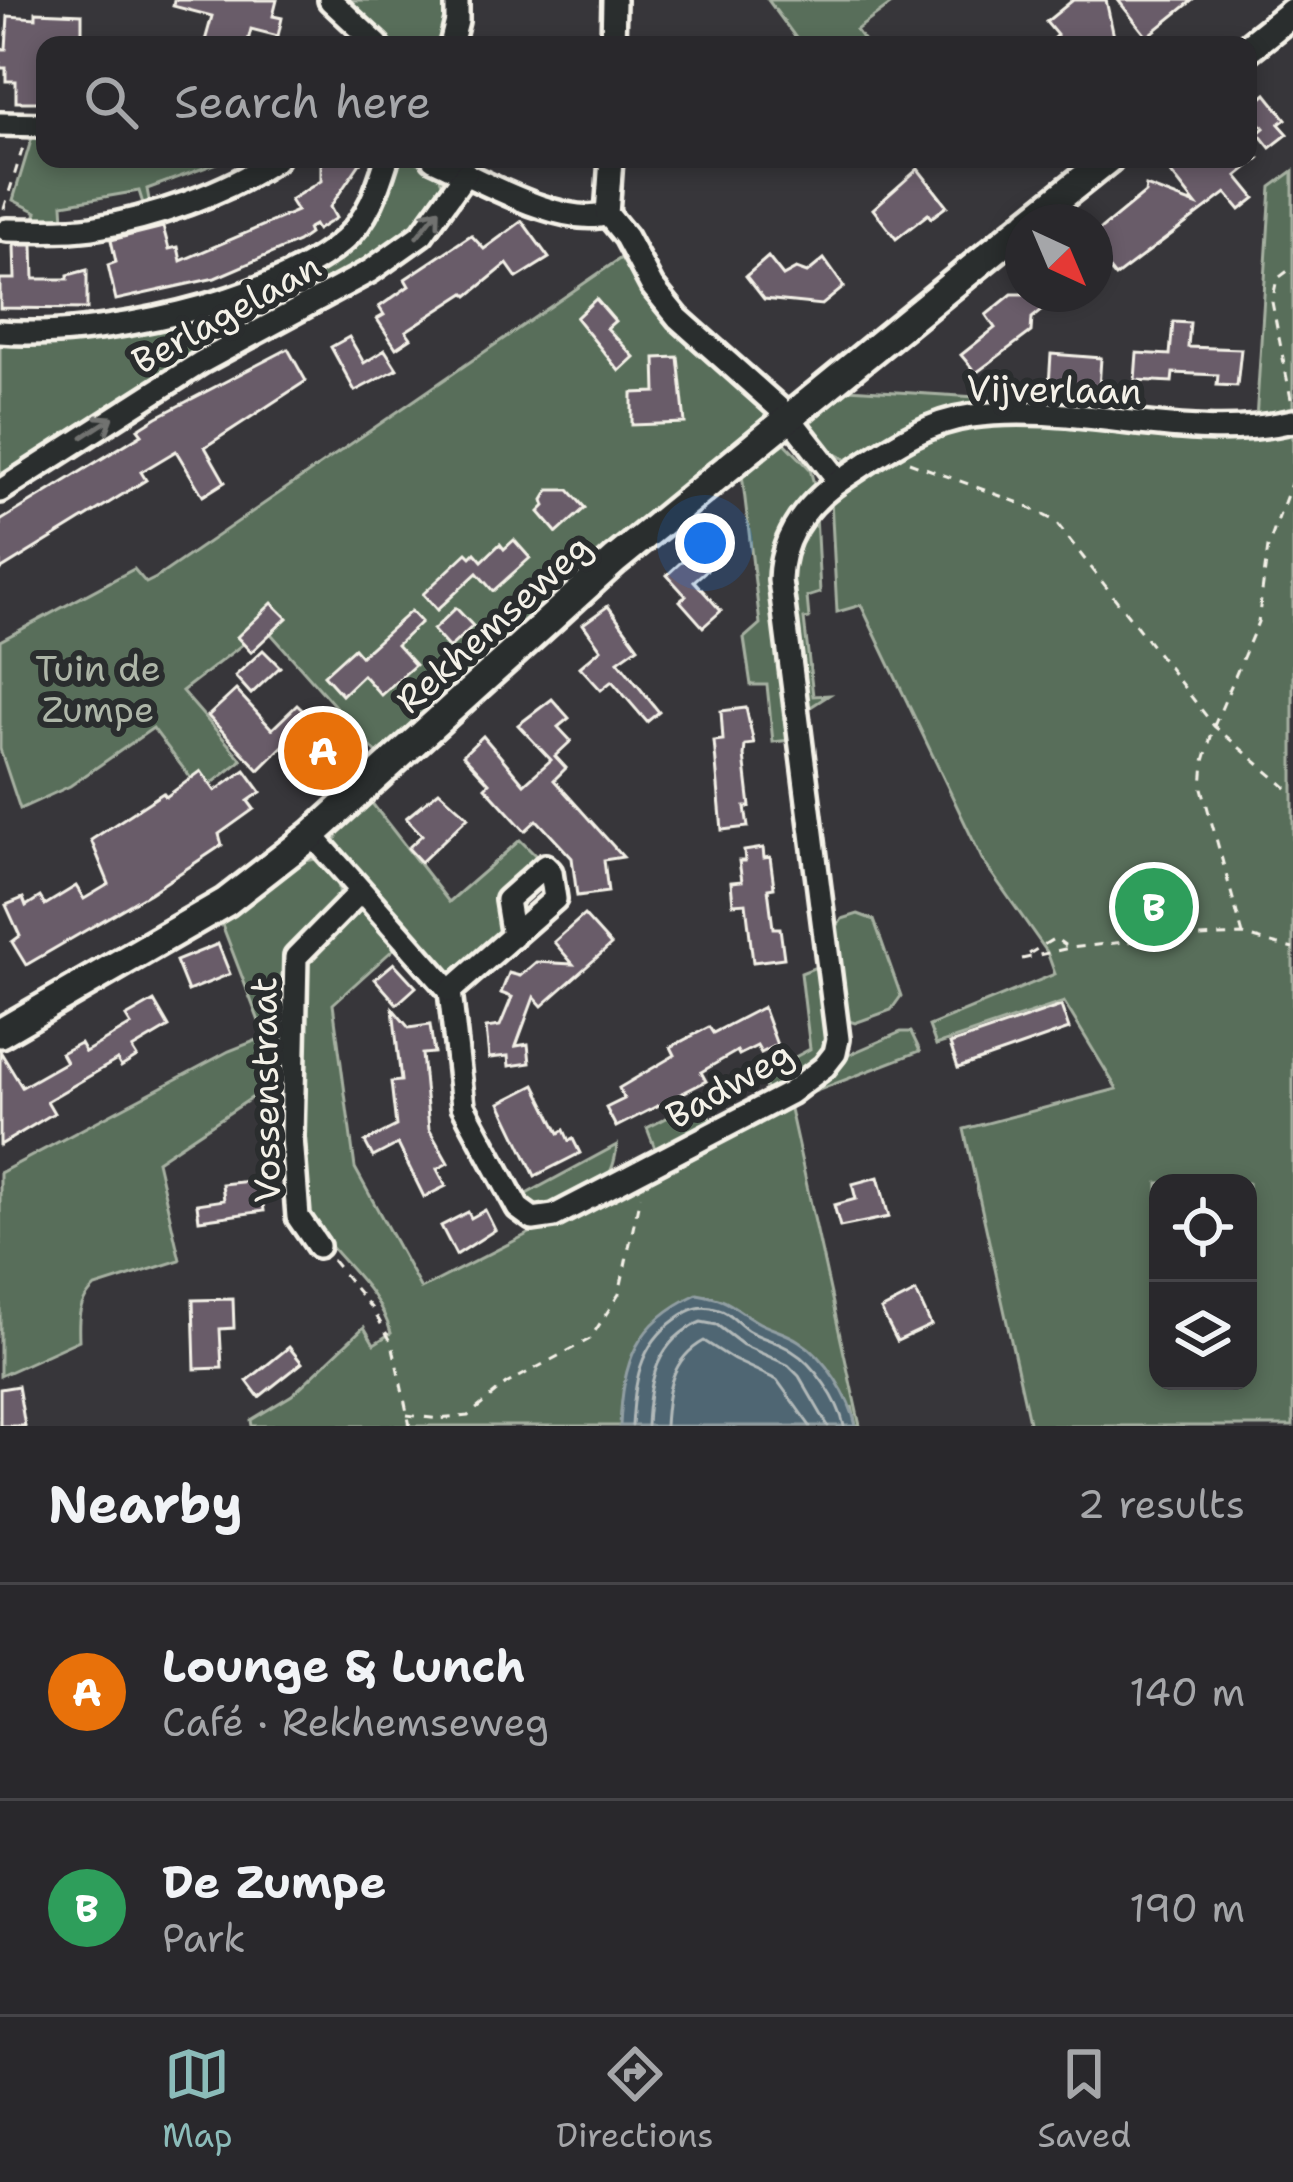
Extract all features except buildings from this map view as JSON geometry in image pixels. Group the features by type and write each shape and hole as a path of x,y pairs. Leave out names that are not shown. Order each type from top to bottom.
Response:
{"street":[{"path":"330,0 368,36"},
{"path":"453,36 457,0"},
{"path":"613,36 614,0"},
{"path":"1257,41 1293,12"},
{"path":"0,124 36,125"},
{"path":"4,225 92,228 160,210 262,168"},
{"path":"0,332 38,335 104,330 180,313 272,282 324,254 351,233 376,193 384,168"},
{"path":"454,168 559,213 592,220 607,214"},
{"path":"610,168 607,214 626,237 652,286 677,318 789,416 839,481"},
{"name":"Rekhemseweg","path":"1051,204 1097,168"},
{"name":"Berlagelaan","path":"0,491 200,363 370,271 422,235 466,173"},
{"name":"Rekhemseweg","path":"0,1033 226,902 312,835 615,560 1005,241"},
{"name":"Vijverlaan","path":"839,481 934,425 970,416 1030,415 1245,429 1293,421"},
{"name":"Badweg","path":"450,991 463,1106 518,1208 532,1219 554,1216 790,1093 835,1053 835,1018 780,562 791,530 839,481"},
{"path":"312,835 450,991 513,937"},
{"name":"Vossenstraat","path":"318,1246 298,1217 293,1157 296,957 360,892"}],"path":[{"path":"4,225 36,131"},
{"path":"1293,267 1277,279 1272,302 1293,409"},
{"path":"892,447 904,460 1055,521 1214,726 1293,793"},
{"path":"1243,935 1202,788 1204,761 1258,622 1268,547 1293,478"},
{"path":"1069,948 1055,938 1022,959 1069,948 1243,935 1293,949"},
{"path":"407,1415 468,1416 506,1384 590,1339 619,1294 637,1224 644,1170"},
{"name":"Vossenstraat","path":"318,1246 345,1272 392,1343 410,1426"}],"green space":[{"path":"342,0 445,0 445,36 377,36"},
{"path":"768,0 897,0 856,30 860,36 794,36"},
{"path":"33,134 36,168 204,168 147,189 150,205 144,207 139,191 63,204 64,221 34,221 37,212 13,200"},
{"path":"393,168 436,169 443,185 439,196 425,216 378,255 0,481 0,340 83,342 151,330 220,309 306,273"},
{"path":"1293,171 1293,414 1256,420 1271,187"},
{"name":"Tuin de Zumpe","path":"621,258 670,321 770,412 380,757 265,627 182,691 242,760 201,792 153,728 70,786 20,809 0,749 0,641 134,569 146,583 156,578"},
{"path":"848,389 976,397 979,404 847,460 831,452 810,423"},
{"path":"977,422 1293,429 1293,1426 1030,1426 964,1129 1117,1089 1064,1002 936,1045 929,1026 1055,974 1047,952 983,861 861,605 837,612 831,499 938,435"},
{"path":"785,443 810,469 814,484 774,543 772,570 794,735 773,742 767,685 751,685 744,638 760,624 742,474"},
{"path":"816,515 820,593 807,597 809,618 804,619 813,696 829,695 806,710 788,557"},
{"path":"371,802 449,902 520,840 535,855 537,866 502,933 457,973 442,971 333,847 340,829"},
{"path":"320,858 336,878 338,903 293,947 286,1075 157,1161 180,1260 95,1287 80,1311 79,1340 0,1376 0,1173 229,1051 265,1037 220,919 301,862"},
{"path":"357,907 397,946 333,1004 355,1168 421,1289 788,1100 860,1426 856,1426 852,1406 852,1426 252,1426 251,1420 292,1395 364,1327 374,1344 391,1333 376,1300 308,1214 300,1169 301,964"},
{"path":"858,914 874,920 901,996 891,1010 855,1023 843,1019 832,934 842,919"},
{"path":"816,967 823,970 827,1043 812,1064 777,1095 767,1091 760,1076 810,1049 801,973"},
{"path":"911,1032 920,1051 798,1098 837,1060"},
{"path":"696,1103 712,1121 708,1131 656,1151 647,1128"},
{"path":"617,1145 610,1173 588,1194 551,1211 519,1198"}],"water":[{"path":"697,1294 723,1301 809,1348 835,1379 856,1426 620,1426 625,1382 636,1346 659,1318"}],"place":[{"name":"Lounge & Lunch","path":"323,751"},
{"name":"De Zumpe","path":"1154,907"}]}
